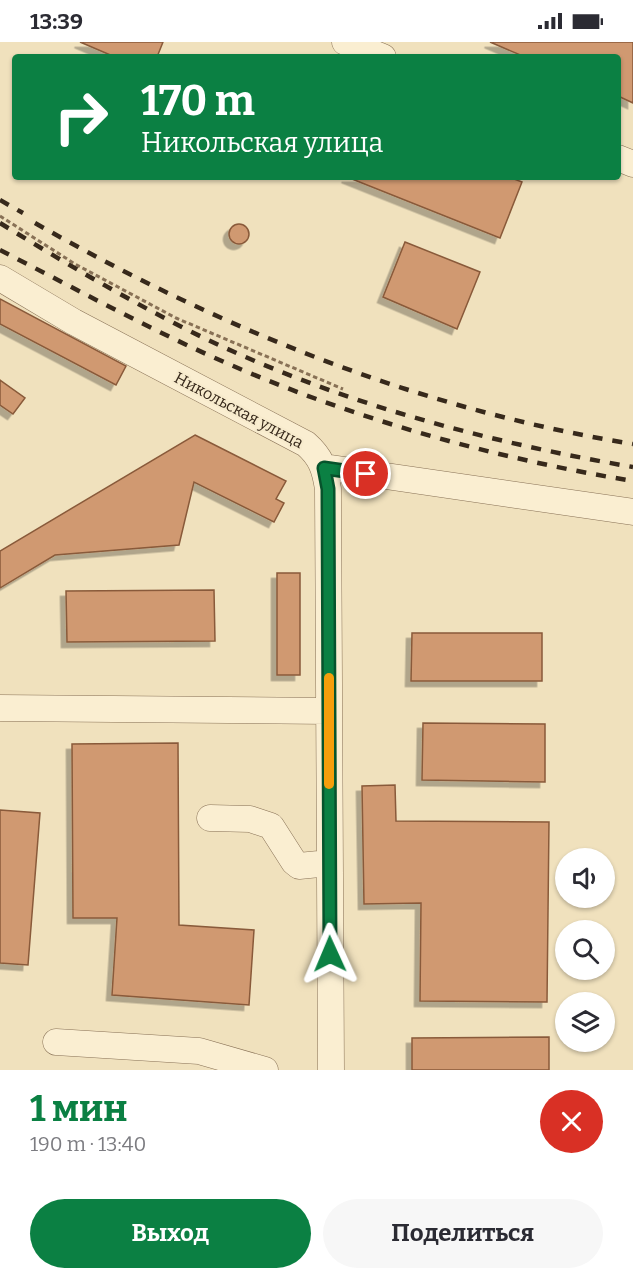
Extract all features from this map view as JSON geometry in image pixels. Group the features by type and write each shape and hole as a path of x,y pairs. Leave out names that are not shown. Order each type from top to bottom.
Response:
{"street":[{"path":"345,42 375,54"},
{"name":"Никольская улица","path":"0,278 74,322 306,444 316,453 324,468"},
{"path":"331,1070 328,489 324,468 633,512"},
{"path":"0,708 329,711"},
{"path":"210,818 250,819 271,826 294,862 299,866 329,863"},
{"path":"56,1042 199,1051 265,1070"}],"path":[{"path":"0,216 75,264 176,318 343,389"}],"building":[{"path":"80,42 163,42 158,54 108,54"},
{"path":"490,42 633,42 633,103 621,97 621,54 518,54"},
{"path":"355,180 517,180 522,182 500,238"},
{"path":"239,224 246,227 249,234 246,241 239,244 232,241 229,234 232,227"},
{"path":"405,242 480,272 457,329 383,297"},
{"path":"0,299 126,366 116,385 0,324"},
{"path":"0,380 25,398 13,414 0,405"},
{"path":"195,435 286,481 276,499 284,503 274,522 194,482 179,545 55,555 0,588 0,551"},
{"path":"277,573 300,573 300,675 277,675"},
{"path":"214,590 215,641 67,642 66,591"},
{"path":"412,633 542,633 542,681 411,681"},
{"path":"423,723 545,724 545,782 422,780"},
{"path":"178,743 179,925 254,930 249,1005 112,995 117,918 73,918 72,744"},
{"path":"395,785 396,821 549,822 547,1002 420,1001 421,903 364,904 362,786"},
{"path":"0,810 40,813 28,965 0,963"},
{"path":"549,1037 549,1070 412,1070 412,1038"}],"railway":[{"path":"0,200 23,213"},
{"path":"0,223 174,323 284,373 398,413 456,429 515,444 633,467"},
{"path":"35,223 105,262 177,297 250,331 324,360 400,387 476,410 554,429 633,444"},
{"path":"0,250 195,349 273,383 374,419 476,448 528,461 633,481"}],"slow traffic":[{"path":"329,678 329,784"}],"route":[{"path":"330,954 328,489 324,468 366,474"}]}
